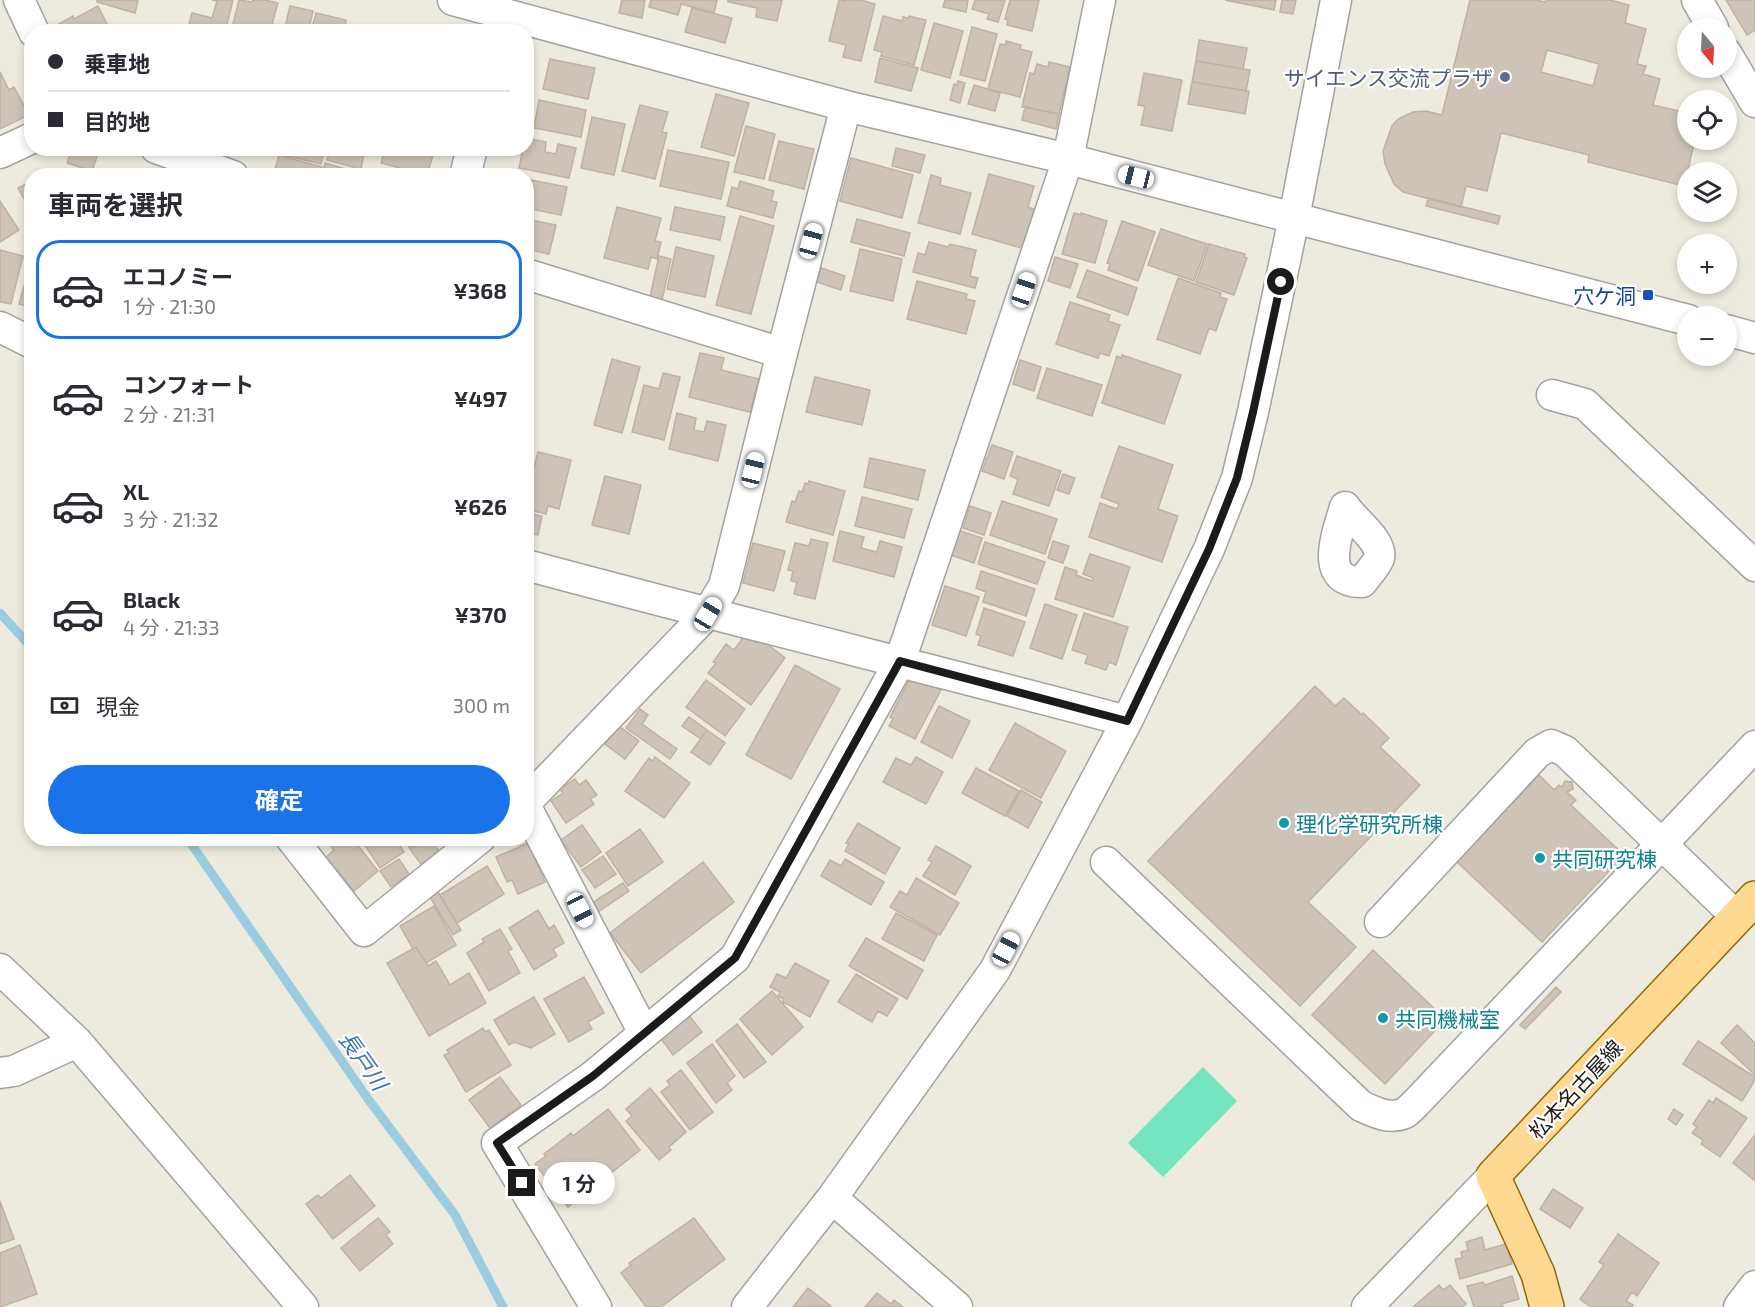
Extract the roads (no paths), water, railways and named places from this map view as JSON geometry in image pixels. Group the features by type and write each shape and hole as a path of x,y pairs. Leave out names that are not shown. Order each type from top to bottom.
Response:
{"main road":[{"name":"松本名古屋線","path":"1493,1176 1746,908"},
{"path":"1493,1176 1538,1274 1547,1307"}],"street":[{"path":"18,0 30,24"},
{"path":"453,0 846,106 1068,159 1677,317"},
{"path":"596,1307 497,1143 593,1076 735,958 900,661 1068,159 1100,0"},
{"path":"747,1307 832,1198 995,969 1127,721 1209,549 1237,478 1253,412 1294,218 1336,0"},
{"path":"1696,0 1707,18"},
{"path":"1737,71 1755,102"},
{"path":"534,794 708,614 724,586 846,106"},
{"path":"0,153 24,142"},
{"path":"178,156 211,168"},
{"path":"534,276 782,353"},
{"path":"0,327 24,339"},
{"path":"1737,333 1755,338"},
{"path":"1552,395 1585,404 1755,566"},
{"path":"534,567 1127,721"},
{"path":"1380,922 1537,753 1551,745 1565,751 1662,844 1746,908"},
{"path":"1106,862 1361,1106 1375,1113 1390,1116 1405,1113 1416,1103 1755,746"},
{"path":"534,822 644,1033"},
{"path":"297,846 364,931 470,846"},
{"path":"0,969 77,1042 303,1307"},
{"path":"0,1073 14,1071 77,1042"},
{"path":"1367,1307 1493,1176"},
{"path":"832,1198 957,1307"},
{"path":"1739,1307 1755,1286"}],"waterway":[{"name":"長戸川","path":"0,613 24,639"},
{"name":"長戸川","path":"193,846 368,1099 455,1215 503,1307"}],"place":[{"name":"サイエンス交流プラザ","path":"1505,77"},
{"name":"穴ケ洞","path":"1648,295"},
{"name":"理化学研究所棟","path":"1284,823"},
{"name":"共同研究棟","path":"1540,858"},
{"name":"共同機械室","path":"1383,1018"}]}
